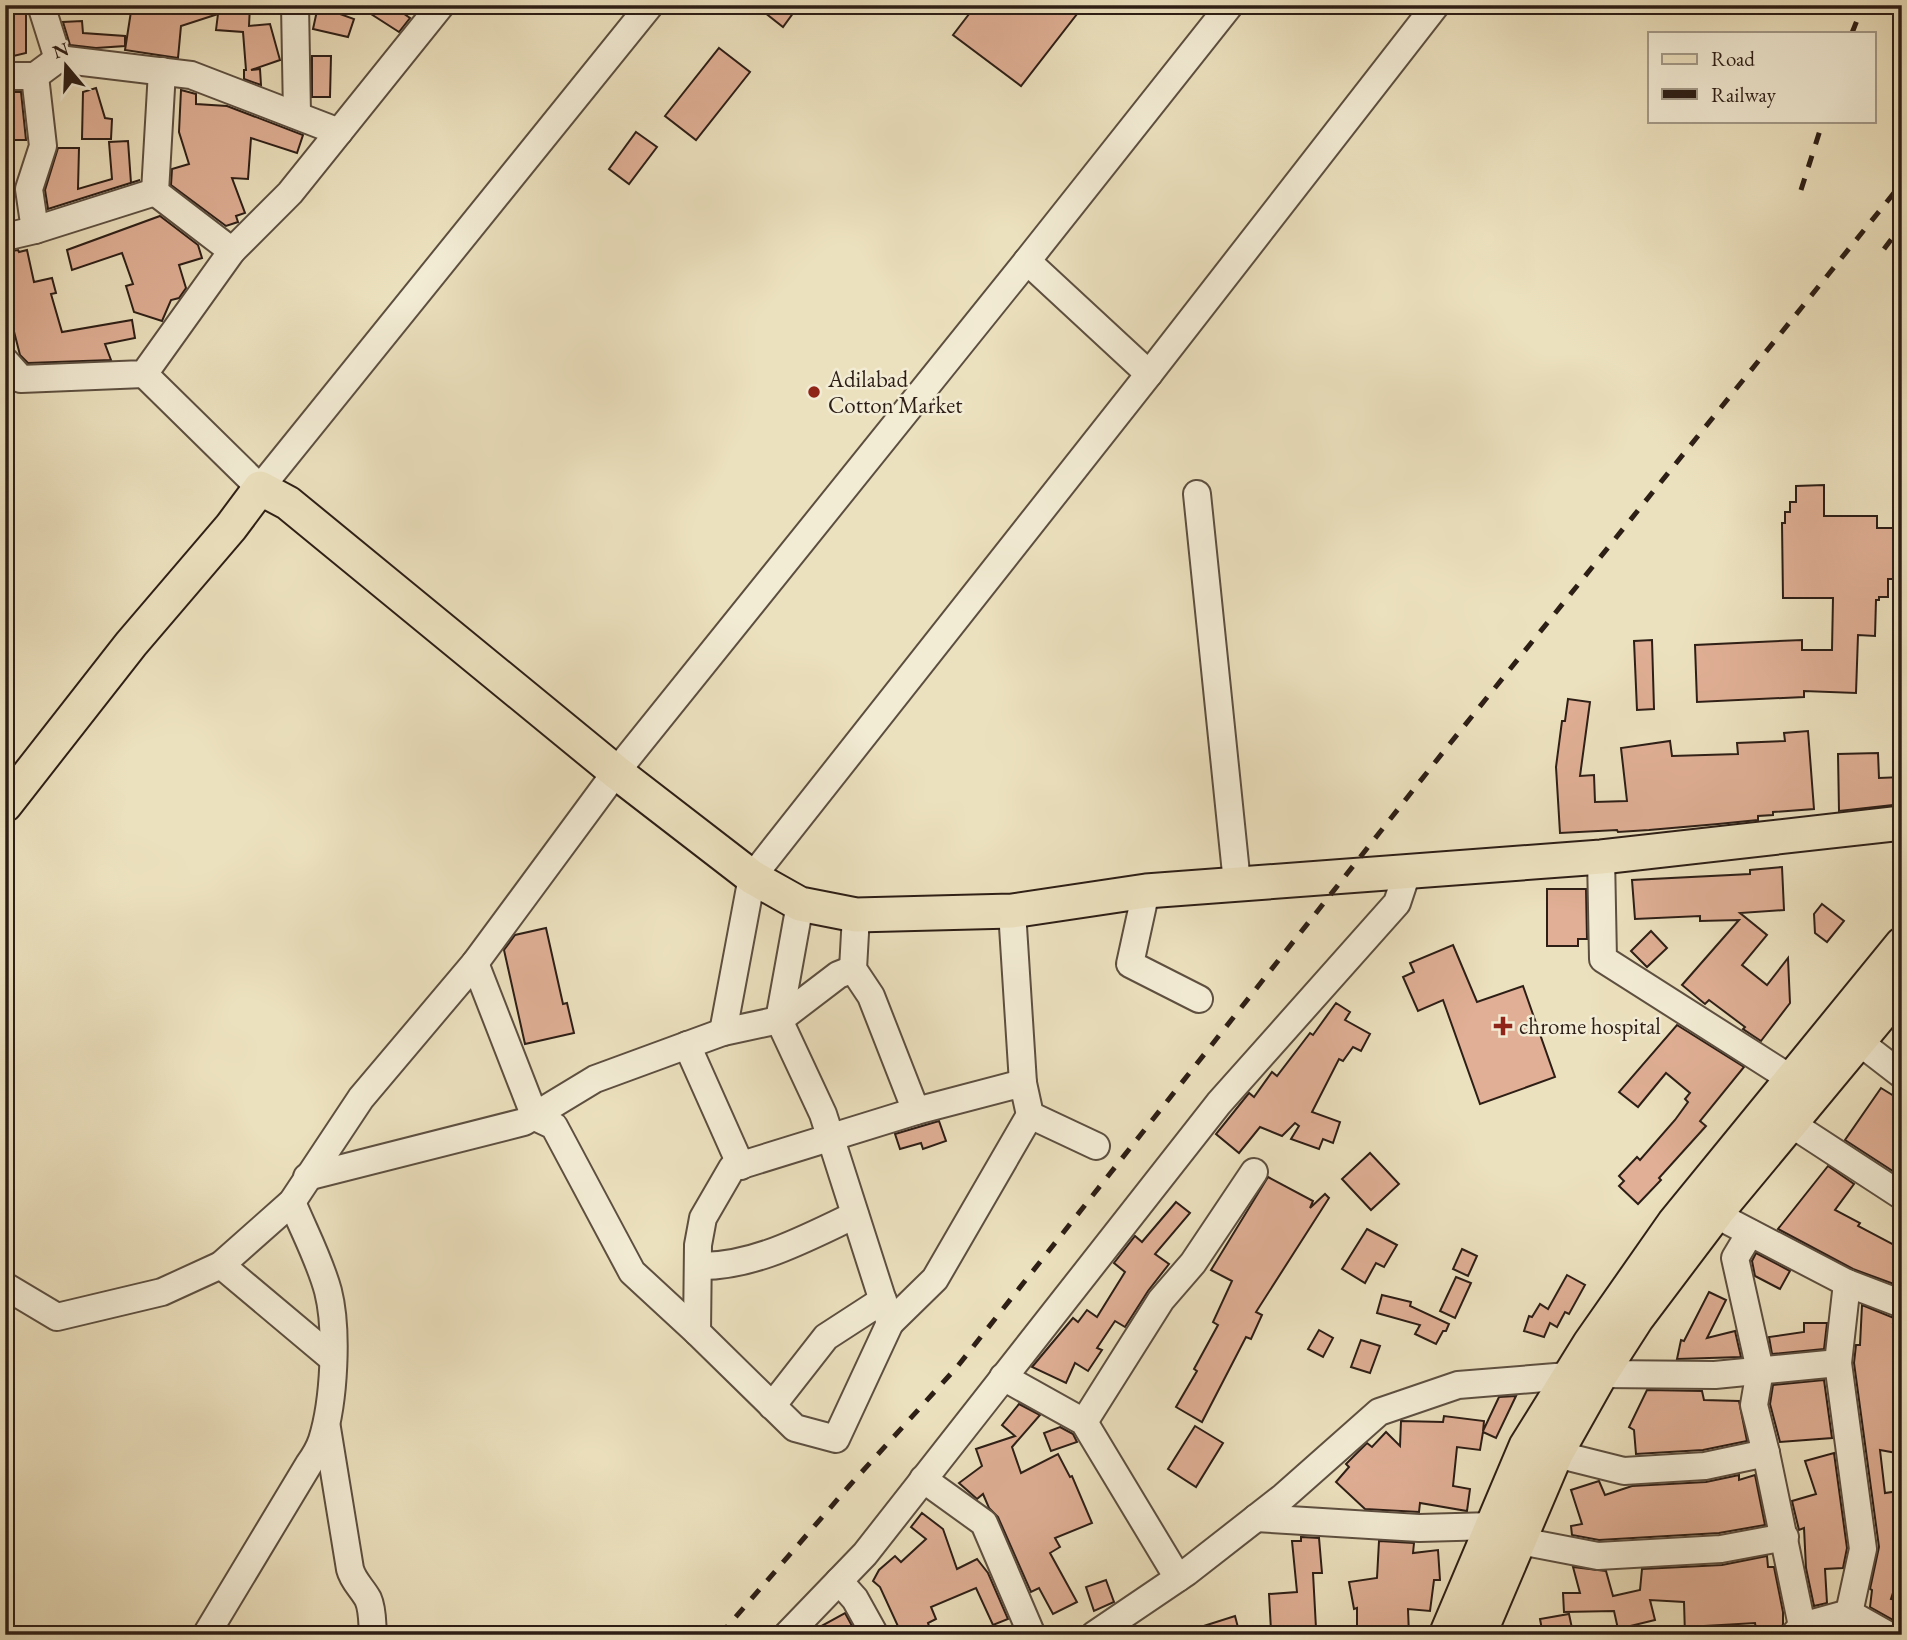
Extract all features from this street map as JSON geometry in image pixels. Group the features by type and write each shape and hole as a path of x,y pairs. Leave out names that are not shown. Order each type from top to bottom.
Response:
{"main road":[{"path":"5,805 131,644 231,527 260,488 288,503 615,772 752,877 800,904 856,915 1013,911 1146,891 1601,857 1901,825"},
{"path":"1446,1635 1637,1318 1790,1123 1902,944"},
{"path":"1479,1635 1507,1533 1526,1447 1568,1377 1674,1223 1793,1080 1902,989"}],"street":[{"path":"41,5 58,59"},
{"path":"295,5 297,114"},
{"path":"144,374 232,251 290,192 441,5"},
{"path":"5,361 21,379 144,374 260,488 650,5"},
{"path":"5,1286 57,1317 162,1292 221,1265 292,1202 361,1098 475,963 615,772 1230,5"},
{"path":"723,1032 752,877 1436,5"},
{"path":"5,76 35,76 58,59 191,75 339,132"},
{"path":"155,192 162,71"},
{"path":"35,76 43,146 29,188 35,230"},
{"path":"155,192 232,251"},
{"path":"5,237 155,192"},
{"path":"1027,261 1149,374"},
{"path":"1197,494 1237,883"},
{"path":"1601,857 1603,959 1793,1080"},
{"path":"787,1635 866,1554 1219,1103 1397,903 1408,870"},
{"path":"1146,891 1130,964 1199,999"},
{"path":"475,963 535,1117 554,1126 632,1272 697,1332 794,1429 836,1439 886,1312 823,1114 779,1020 800,904"},
{"path":"772,1406 826,1337 886,1312 935,1279 1030,1115 1023,1083 1013,911"},
{"path":"856,915 853,969 871,996 916,1111"},
{"path":"307,1177 524,1122 595,1079 723,1032 779,1020 838,975 853,969"},
{"path":"1848,1033 1902,1075"},
{"path":"687,1045 741,1166"},
{"path":"697,1332 698,1245 703,1218 732,1168 916,1111 1023,1083"},
{"path":"1030,1115 1096,1146"},
{"path":"1790,1123 1902,1196"},
{"path":"1084,1422 1161,1300 1193,1263 1254,1172"},
{"path":"206,1635 321,1444 326,1424 334,1328 327,1288 292,1202"},
{"path":"1717,1213 1847,1283 1902,1304"},
{"path":"699,1266 718,1267 782,1249 855,1215"},
{"path":"1750,1233 1735,1258 1760,1370 1754,1405 1785,1537 1798,1630 1849,1613 1888,1635"},
{"path":"221,1265 333,1359"},
{"path":"1847,1283 1838,1363 1863,1549 1849,1613"},
{"path":"1601,1374 1715,1376 1838,1363"},
{"path":"1003,1377 1084,1422 1178,1578"},
{"path":"1094,1635 1178,1578 1283,1497 1379,1412 1458,1385 1568,1377"},
{"path":"326,1424 349,1569 372,1608 373,1635"},
{"path":"1556,1454 1624,1471 1705,1466 1766,1453"},
{"path":"923,1479 984,1523 1032,1635"},
{"path":"1256,1518 1507,1533 1598,1556 1721,1549 1785,1537"},
{"path":"839,1581 855,1599 875,1635"}],"building":[{"path":"26,5 26,53 5,58 5,10"},
{"path":"132,5 250,5 249,26 270,24 280,60 251,70 260,69 261,85 244,79 246,70 243,32 216,30 218,14 181,26 178,58 125,50"},
{"path":"357,5 391,5 410,18 399,32"},
{"path":"755,5 799,5 783,27"},
{"path":"976,5 1084,5 1021,86 953,35"},
{"path":"318,6 354,19 348,37 313,29"},
{"path":"82,21 83,33 125,36 125,46 96,48 70,45 63,22"},
{"path":"719,48 750,72 696,140 665,116"},
{"path":"312,56 331,56 330,97 312,97"},
{"path":"96,88 105,118 112,119 111,139 82,139 83,92"},
{"path":"181,90 196,94 196,104 227,106 303,135 297,153 251,138 248,179 232,178 245,213 236,216 238,222 226,226 171,185 172,169 189,164 179,132"},
{"path":"6,92 21,92 26,140 6,140"},
{"path":"636,132 657,147 629,184 609,169"},
{"path":"128,141 131,183 48,209 45,190 58,148 79,148 78,189 112,179 109,142"},
{"path":"160,216 198,245 202,258 179,265 186,288 179,298 171,300 162,321 134,312 126,286 133,284 122,253 72,270 67,250"},
{"path":"27,250 34,282 52,278 56,293 51,294 62,332 132,320 135,338 105,344 111,360 28,363 20,355 8,308 5,309 5,252"},
{"path":"1824,485 1824,516 1877,516 1877,528 1896,528 1896,579 1888,579 1888,597 1879,597 1879,600 1876,600 1875,636 1858,635 1856,693 1804,691 1804,697 1697,702 1695,645 1802,640 1802,650 1832,650 1833,598 1783,598 1782,523 1785,523 1785,512 1790,512 1790,502 1796,502 1796,486"},
{"path":"1652,640 1654,709 1637,710 1634,641"},
{"path":"1568,699 1590,702 1580,776 1594,775 1595,802 1627,801 1621,748 1670,741 1672,756 1738,754 1737,743 1785,741 1784,733 1808,731 1814,809 1773,812 1773,815 1758,816 1758,820 1718,824 1618,832 1560,833 1556,767"},
{"path":"1878,753 1879,778 1902,777 1902,804 1839,811 1838,754"},
{"path":"1782,867 1784,910 1740,913 1767,935 1742,965 1767,985 1788,958 1790,1003 1761,1041 1709,1000 1705,1004 1682,985 1739,920 1700,921 1700,916 1635,919 1632,880 1750,874 1750,870"},
{"path":"1547,889 1586,889 1587,939 1578,939 1578,946 1547,946"},
{"path":"1822,904 1844,921 1827,942 1815,933 1814,914"},
{"path":"546,928 563,1004 567,1003 574,1033 525,1044 504,950 515,935"},
{"path":"1651,931 1667,948 1647,967 1631,951"},
{"path":"1453,945 1477,1002 1523,986 1555,1077 1480,1104 1443,1000 1418,1011 1403,977 1414,972 1410,963"},
{"path":"1336,1003 1350,1012 1345,1020 1370,1034 1361,1051 1353,1047 1343,1061 1339,1059 1312,1112 1340,1122 1333,1143 1323,1139 1319,1149 1291,1139 1299,1126 1295,1123 1282,1136 1260,1127 1239,1153 1216,1134 1249,1093 1254,1097 1272,1072 1277,1076 1310,1033 1313,1035"},
{"path":"1677,1025 1744,1067 1700,1121 1706,1126 1638,1204 1619,1186 1624,1181 1619,1176 1637,1157 1640,1160 1675,1120 1688,1102 1685,1099 1690,1093 1666,1073 1638,1107 1619,1092"},
{"path":"1881,1088 1902,1101 1902,1177 1845,1140"},
{"path":"939,1121 946,1141 923,1149 921,1143 900,1149 895,1134"},
{"path":"1370,1153 1399,1184 1371,1210 1342,1179"},
{"path":"1828,1166 1854,1184 1835,1210 1860,1223 1858,1226 1902,1249 1902,1287 1853,1269 1778,1229"},
{"path":"1268,1177 1313,1201 1310,1208 1325,1194 1329,1198 1256,1312 1262,1315 1251,1339 1246,1337 1202,1422 1176,1407 1197,1371 1194,1369 1218,1325 1213,1322 1232,1281 1211,1270"},
{"path":"1176,1202 1190,1213 1155,1254 1169,1264 1125,1327 1115,1321 1097,1348 1102,1350 1088,1371 1075,1363 1066,1383 1032,1367 1073,1318 1078,1322 1087,1310 1097,1317 1125,1272 1114,1263 1135,1236 1142,1242"},
{"path":"1367,1229 1397,1245 1384,1267 1376,1263 1365,1283 1342,1269"},
{"path":"1462,1249 1477,1256 1468,1276 1453,1269"},
{"path":"1756,1253 1790,1271 1780,1289 1755,1276 1752,1261"},
{"path":"1567,1275 1585,1285 1569,1314 1565,1312 1557,1327 1550,1323 1544,1337 1524,1331 1529,1316 1532,1317 1540,1304 1548,1309"},
{"path":"1456,1277 1471,1283 1455,1318 1440,1311"},
{"path":"1709,1292 1726,1300 1707,1338 1735,1331 1741,1357 1677,1359 1681,1340 1684,1341"},
{"path":"1382,1295 1411,1302 1410,1306 1449,1324 1446,1331 1443,1331 1436,1344 1415,1334 1420,1325 1377,1313"},
{"path":"1862,1305 1894,1318 1893,1323 1902,1324 1902,1399 1896,1398 1896,1428 1902,1429 1902,1454 1880,1450 1885,1493 1899,1491 1902,1565 1891,1599 1902,1601 1902,1622 1870,1607 1870,1589 1879,1547 1854,1363 1856,1345 1860,1345"},
{"path":"1804,1323 1827,1323 1824,1349 1772,1354 1769,1337 1804,1332"},
{"path":"1319,1330 1333,1338 1323,1357 1308,1349"},
{"path":"1361,1340 1380,1346 1370,1373 1351,1367"},
{"path":"1824,1380 1832,1438 1780,1442 1770,1404 1773,1385"},
{"path":"1647,1390 1702,1391 1704,1400 1739,1401 1747,1441 1703,1450 1636,1454 1634,1430 1629,1427"},
{"path":"1516,1396 1496,1438 1483,1432 1480,1450 1457,1447 1453,1486 1470,1489 1467,1511 1420,1503 1419,1512 1365,1509 1336,1482 1349,1467 1346,1464 1367,1443 1372,1447 1386,1432 1400,1446 1401,1421 1443,1422 1444,1416 1484,1421 1483,1431 1499,1397"},
{"path":"1019,1404 1040,1415 1012,1447 1021,1473 1058,1454 1070,1477 1072,1476 1092,1523 1055,1538 1060,1547 1050,1553 1077,1602 1053,1614 1039,1588 1031,1592 998,1517 989,1508 983,1494 977,1499 959,1483 982,1466 976,1449 1015,1436 1002,1425"},
{"path":"1195,1426 1223,1443 1196,1487 1168,1469"},
{"path":"1060,1427 1073,1434 1077,1442 1051,1451 1044,1433"},
{"path":"1834,1453 1847,1548 1843,1568 1825,1569 1827,1603 1814,1606 1806,1568 1804,1528 1799,1530 1792,1501 1816,1494 1805,1461"},
{"path":"1739,1475 1739,1480 1755,1475 1765,1525 1719,1533 1599,1540 1572,1535 1571,1526 1582,1524 1571,1490 1599,1481 1605,1495 1632,1486 1706,1482"},
{"path":"922,1513 943,1529 957,1569 977,1559 988,1573 1008,1619 993,1625 976,1588 931,1607 936,1619 928,1623 932,1635 902,1635 880,1587 873,1581 879,1570 895,1556 901,1562 926,1539 911,1527"},
{"path":"1301,1537 1319,1538 1322,1573 1313,1573 1316,1628 1271,1630 1269,1594 1297,1592 1292,1541 1301,1541"},
{"path":"1379,1541 1414,1543 1413,1553 1438,1550 1440,1580 1434,1580 1430,1611 1408,1609 1409,1635 1357,1635 1357,1608 1354,1609 1349,1582 1377,1578"},
{"path":"1767,1556 1768,1567 1774,1567 1783,1612 1779,1635 1757,1635 1755,1623 1705,1626 1705,1635 1685,1635 1684,1602 1650,1600 1655,1620 1618,1629 1614,1611 1564,1612 1563,1593 1580,1593 1573,1567 1606,1571 1613,1596 1640,1590 1642,1569 1722,1565"},
{"path":"1106,1580 1114,1602 1094,1611 1086,1587"},
{"path":"845,1613 857,1635 809,1635 814,1630"},
{"path":"1569,1614 1573,1633 1543,1635 1540,1619"},
{"path":"1235,1616 1240,1635 1189,1635 1188,1631"}],"railway":[{"path":"1852,32 1863,5"},
{"path":"1801,190 1823,122"},
{"path":"720,1635 957,1367 1448,746 1902,183"},
{"path":"1884,249 1902,225"}],"place":[{"name":"Adilabad Cotton Market","path":"814,392"},
{"name":"chrome hospital","path":"1503,1026"}]}
